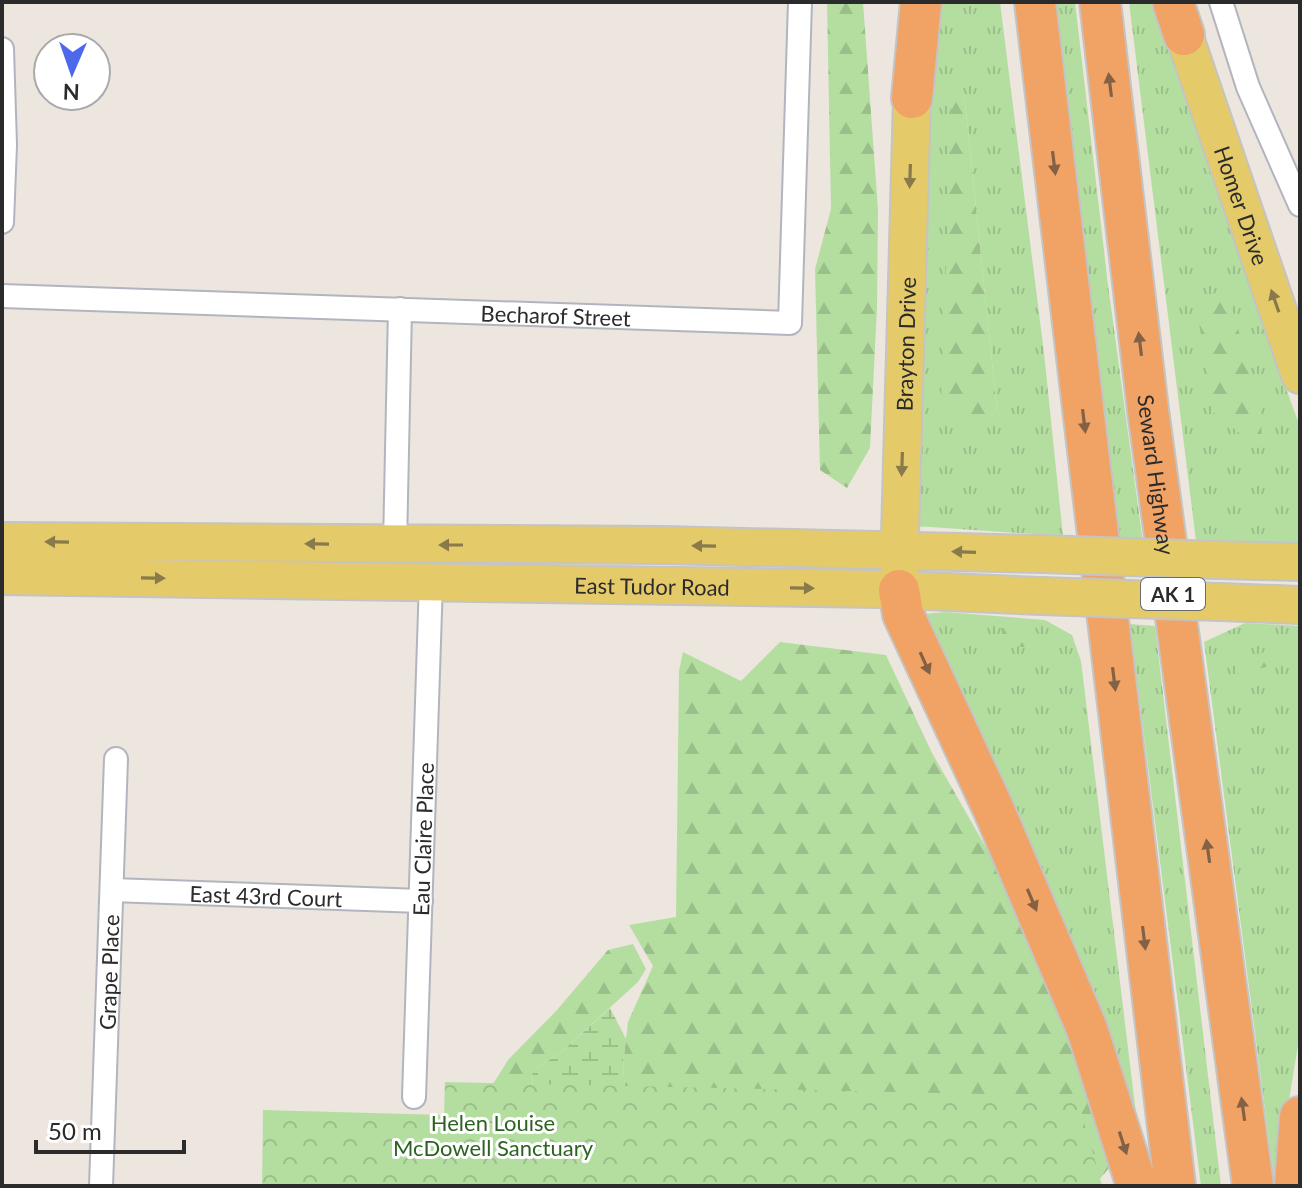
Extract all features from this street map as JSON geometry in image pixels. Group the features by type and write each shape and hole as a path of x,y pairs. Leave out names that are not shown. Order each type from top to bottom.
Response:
{"highway":[{"path":"912,98 921,2"},
{"path":"1035,2 1175,1186"},
{"name":"Seward Highway","path":"1100,2 1148,410 1253,1186"},
{"path":"899,590 903,614 993,808 1087,1029 1137,1186"},
{"path":"1295,1186 1300,1117"}],"main road":[{"name":"Homer Drive","path":"1178,19 1300,375"},
{"name":"Brayton Drive","path":"899,590 912,98"},
{"name":"East Tudor Road","path":"2,541 671,545 1300,562"},
{"name":"East Tudor Road","path":"2,576 899,590 1300,605"}],"street":[{"name":"Becharof Street","path":"2,296 790,323 800,2"},
{"path":"1221,2 1248,87 1300,205"},
{"path":"2,49 5,145 2,222"},
{"path":"395,545 400,309"},
{"name":"Eau Claire Place","path":"414,1097 431,581"},
{"name":"Grape Place","path":"101,1186 116,759"},
{"name":"East 43rd Court","path":"112,890 421,901"}],"green space":[{"path":"827,2 863,2 878,210 870,448 847,488 820,470 815,269 831,209"},
{"path":"935,2 1000,2 1044,353 1063,536 915,526","holes":["964,92 997,410 973,435"]},
{"path":"1052,2 1075,2 1108,285 1143,543 1119,541"},
{"path":"1129,2 1163,2 1300,427 1300,545 1196,541"},
{"path":"952,92 964,92 997,410 974,435 941,406"},
{"path":"1227,291 1261,408 1262,451 1213,412 1195,297"},
{"path":"946,612 1045,620 1072,635 1081,661 1141,1155 1097,1020 1041,867 926,633 923,614"},
{"path":"1245,623 1300,626 1300,1033 1275,1186 1204,642"},
{"path":"1130,624 1155,626 1221,1186 1201,1186"},
{"path":"1001,628 1026,629 1054,639 1059,649 1005,646"},
{"path":"780,642 886,655 932,753 996,865 1072,1018 1114,1162 1094,1186 630,1175 623,1063 628,1022 653,966 629,925 676,917 679,671 683,652 741,681"},
{"path":"1271,651 1266,667 1238,674 1233,659"},
{"path":"633,944 646,969 638,982 560,1053 532,1071 533,1092 262,1186 423,1123 480,1105 508,1060 557,1010 608,950"},
{"path":"610,1008 626,1039 623,1063 630,1175 533,1092 532,1071 560,1053"},
{"name":"Helen Louise McDowell Sanctuary","path":"445,1082 1077,1096 1102,1186 262,1186 263,1110 444,1115"}]}
